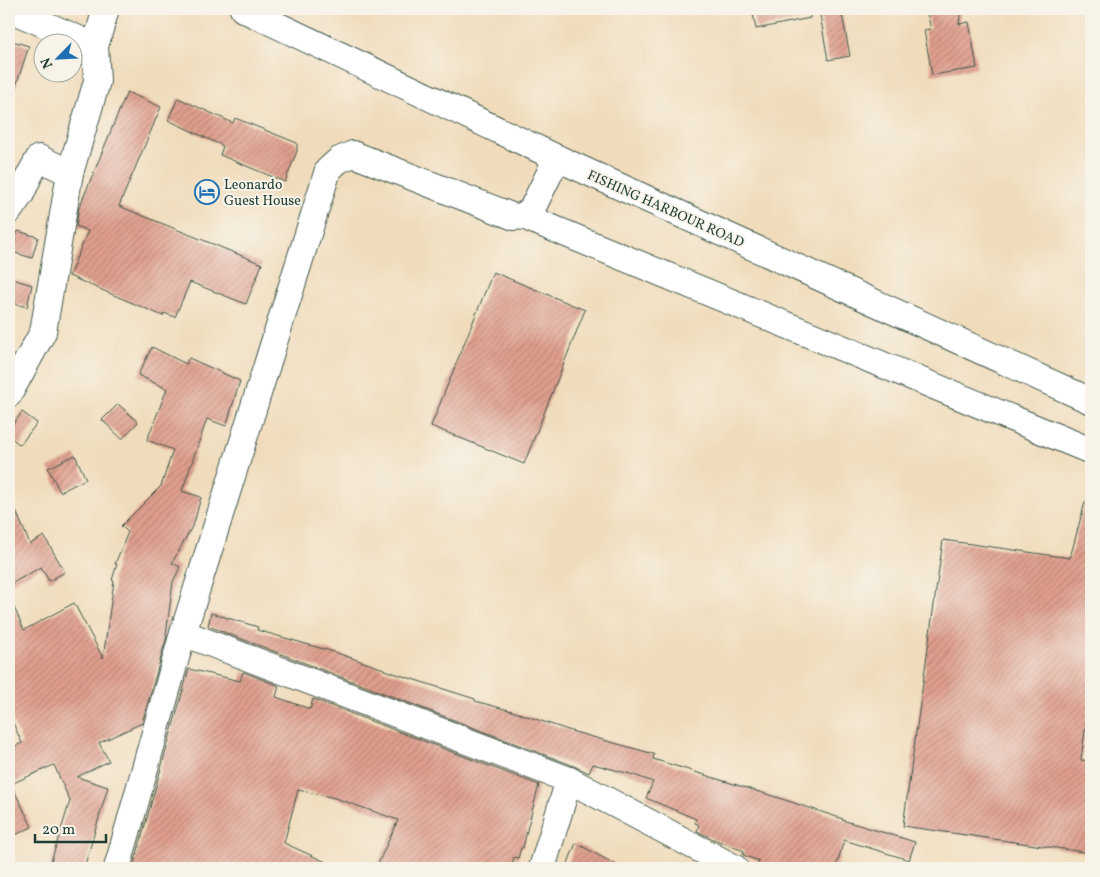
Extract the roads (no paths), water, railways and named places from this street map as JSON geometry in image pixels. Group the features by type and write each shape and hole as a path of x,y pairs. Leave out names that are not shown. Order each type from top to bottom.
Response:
{"street":[{"path":"9,9 96,46"},
{"path":"9,394 43,332 70,173 97,81 96,46 106,9"},
{"name":"FISHING HARBOUR ROAD","path":"243,9 557,158 1091,402"},
{"path":"117,868 183,632 328,170 339,160 353,154 514,217 523,216 1091,451"},
{"path":"9,211 21,194 39,158 70,173"},
{"path":"523,216 532,209 557,158"},
{"path":"183,632 569,780 734,868"},
{"path":"542,868 569,780"}],"place":[{"name":"Leonardo Guest House","path":"207,192"}]}
